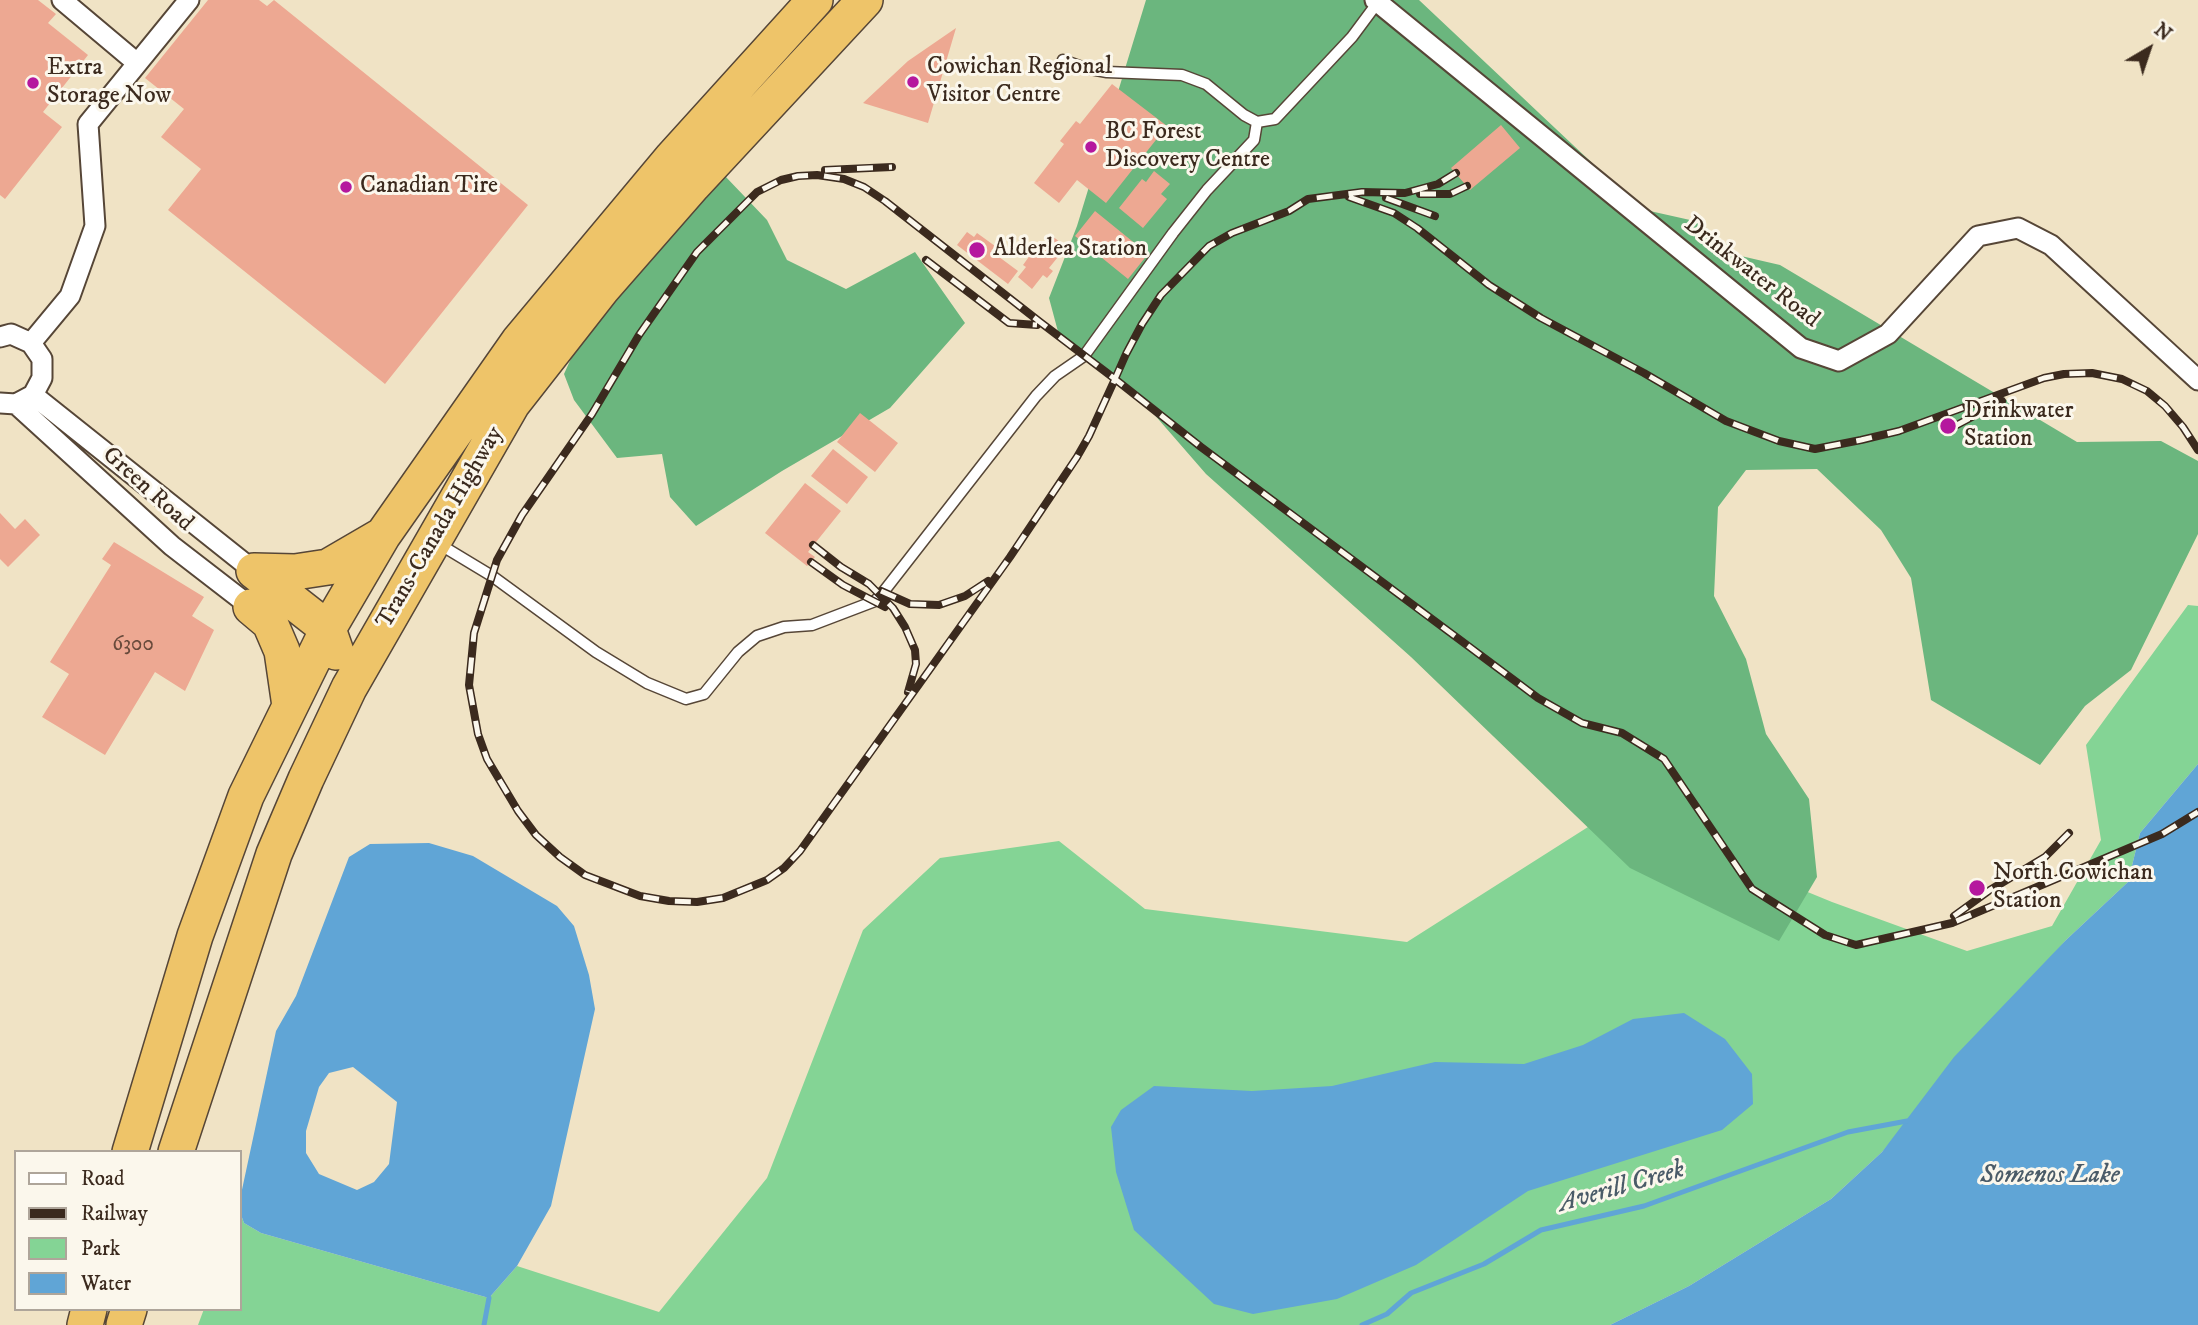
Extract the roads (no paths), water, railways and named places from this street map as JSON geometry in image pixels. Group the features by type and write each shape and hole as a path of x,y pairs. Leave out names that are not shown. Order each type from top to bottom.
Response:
{"highway":[{"name":"Trans-Canada Highway","path":"131,1150 199,923 246,796 328,629 383,536 519,341 672,159 815,0"},
{"name":"Trans-Canada Highway","path":"177,1150 274,854 306,779 349,688 512,404 602,289 693,185 865,0"},
{"path":"254,571 295,572 328,567 383,536"},
{"path":"254,571 328,629 349,688"},
{"path":"251,607 270,623 282,651 290,706"}],"street":[{"path":"62,0 137,63"},
{"path":"31,343 70,296 95,226 89,124 189,0"},
{"name":"Drinkwater Road","path":"1377,1 1801,348 1839,360 1888,334 1978,236 2018,228 2051,245 2198,380"},
{"path":"0,337 11,334 31,343 42,359 42,378 16,400"},
{"name":"Green Road","path":"16,400 254,571"},
{"name":"Green Road","path":"16,400 172,546 251,607"}],"lane":[{"path":"1063,60 1084,68 1107,72 1182,75 1206,84 1244,115 1257,122 1275,119 1352,37 1377,1"},
{"path":"433,540 492,576 596,652 647,683 686,699 704,694 738,652 757,636 784,627 825,621 875,601 881,595 1036,396 1055,376 1084,355 1173,233 1207,190 1254,139 1257,122"}],"water":[{"name":"Somenos Lake","path":"2198,764 2198,1325 1610,1325 1689,1286 1831,1199 1882,1152 1954,1057 2066,940 2128,882 2140,833"},
{"path":"429,843 473,856 557,906 574,926 589,975 595,1009 551,1206 517,1266 489,1298 261,1233 244,1223 242,1218 242,1190 276,1031 296,996 349,857 370,844","holes":["353,1067 397,1102 389,1164 374,1182 357,1190 319,1174 306,1153 306,1131 319,1087 329,1073"]},
{"path":"1684,1013 1725,1039 1752,1074 1753,1104 1722,1130 1528,1191 1416,1265 1337,1299 1253,1314 1214,1304 1134,1230 1116,1172 1111,1127 1121,1110 1154,1086 1252,1091 1332,1086 1435,1062 1524,1064 1583,1045 1633,1019"}],"waterway":[{"name":"Averill Creek","path":"1362,1325 1387,1314 1411,1293 1484,1264 1541,1230 1644,1206 1848,1132 1907,1121"},
{"name":"Averill Creek","path":"484,1325 489,1298"}],"railway":[{"path":"825,170 892,167"},
{"path":"1456,173 1438,184 1405,193 1362,192 1308,199 1289,211 1232,233 1209,246 1161,295 1126,354 1115,379 1089,436 1077,457 1010,557 800,851 784,868 767,880 723,898 697,902 640,896 585,875 536,835 518,811 487,759 478,734 469,685 474,633 497,560 522,515 592,414 639,335 697,252 757,192 781,180 817,175 844,179 864,187 885,201 1115,379 1201,447 1538,698 1582,723 1622,733 1664,759 1752,889 1825,935 1856,945 1952,923 2162,834 2198,812"},
{"path":"1420,194 1450,194 1467,186"},
{"path":"1349,197 1394,213 1489,285 1541,318 1726,421 1779,441 1815,449 1861,440 1899,431 2044,378 2092,373 2122,379 2147,391 2165,406 2198,450"},
{"path":"1386,198 1435,216"},
{"path":"926,260 1009,323 1037,325"},
{"path":"1955,426 2002,401"},
{"path":"813,545 869,584 893,608 915,650 916,664 908,692"},
{"path":"811,562 843,585 885,607"},
{"path":"881,591 910,604 939,605 965,596 988,581"},
{"path":"1954,916 1990,890 2045,857 2069,833"}],"place":[{"name":"Cowichan Regional Visitor Centre","path":"913,82"},
{"name":"Extra Storage Now","path":"33,83"},
{"name":"BC Forest Discovery Centre","path":"1091,147"},
{"name":"Canadian Tire","path":"346,187"},
{"name":"Alderlea Station","path":"977,250"},
{"name":"Drinkwater Station","path":"1948,426"},
{"name":"North Cowichan Station","path":"1977,888"}]}
